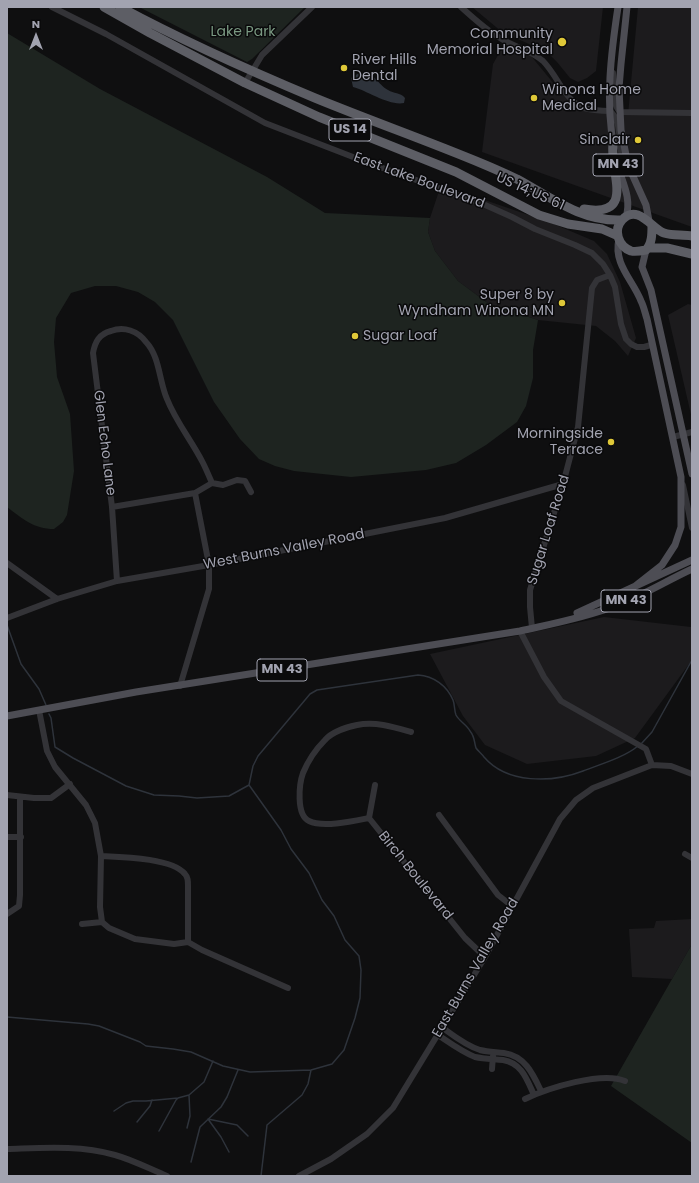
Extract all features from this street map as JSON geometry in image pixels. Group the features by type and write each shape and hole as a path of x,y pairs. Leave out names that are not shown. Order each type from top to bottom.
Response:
{"highway":[{"name":"US 14","path":"104,7 245,83"},
{"name":"US 14","path":"120,7 252,71"},
{"name":"US 14;US 61","path":"252,71 483,164 516,179 556,202 586,215 601,218 624,219 632,215 638,216 650,223 662,233 692,236"},
{"name":"US 14;US 61","path":"245,83 319,117 456,172 539,215 568,224 602,229 618,238 622,245 631,251 667,248 692,254"},
{"path":"556,202 581,209 596,211 605,209 613,204 618,188 612,160 613,144"},
{"path":"618,238 618,228 624,219"},
{"path":"647,249 652,234 650,223"}],"main road":[{"name":"MN 43","path":"618,7 612,61 610,112 613,144 618,169 627,198 628,208 624,219"},
{"name":"MN 43","path":"627,7 620,64 620,112 624,145 632,174 646,205 650,223"},
{"name":"MN 43","path":"618,238 617,247 621,267 641,301 646,319 681,477 681,527 675,545 662,565 634,587"},
{"path":"647,249 642,267 651,290 692,474"},
{"name":"MN 43","path":"556,623 692,560"},
{"name":"MN 43","path":"7,716 136,692 520,631 556,623 614,606 692,569"}],"street":[{"name":"East Lake Boulevard","path":"52,7 106,34 265,123 366,162 483,204 546,234 583,248 597,257 610,274 615,287 621,324 626,339 637,347 651,345"},
{"path":"245,83 267,49 312,7"},
{"path":"461,7 500,38 526,50 542,60 553,72 565,92 581,107 610,112 617,122 620,151 623,161 626,169 632,174"},
{"path":"612,61 614,100 616,107 620,112 692,113"},
{"name":"Sugar Loaf Road","path":"532,628 530,590 563,484 578,427 592,288 598,280 610,274"},
{"name":"Glen Echo Lane","path":"117,581 112,507 93,353 96,341 104,334 111,330 128,329 140,334 148,343 155,357 166,398 180,427 203,462 212,482"},
{"path":"673,437 692,432"},
{"path":"681,477 692,528"},
{"path":"112,507 195,493 212,482 223,485 237,480 245,481 251,492"},
{"name":"West Burns Valley Road","path":"7,618 117,581 209,565 445,518 563,484"},
{"path":"180,686 209,589 209,565 195,493"},
{"path":"7,563 57,600"},
{"path":"520,631 544,678 561,701 646,749 652,765 671,766 692,774"},
{"path":"39,710 47,751 55,767 86,805 96,823 101,856 100,902 102,922 109,928 135,939 174,944 188,942 202,950 288,988"},
{"path":"369,818 348,823 317,824 308,821 301,812 300,798 303,774 313,754 326,738 340,730 358,724 378,724 411,732"},
{"name":"East Burns Valley Road","path":"299,1176 331,1160 367,1134 393,1108 486,957 560,819 576,800 593,788 652,765"},
{"path":"7,796 51,798 70,784"},
{"name":"Birch Boulevard","path":"375,785 369,818 466,938 486,957"},
{"path":"7,914 19,906 21,837 20,797"},
{"path":"439,815 498,895 512,906"},
{"path":"7,837 21,837"},
{"path":"685,854 692,858"},
{"path":"101,856 133,858 168,864 184,873 187,878 188,886 188,942"},
{"path":"82,924 102,922"},
{"path":"442,1028 466,1044 482,1050 505,1053 519,1058 530,1069 541,1091"},
{"path":"438,1035 454,1046 474,1056 509,1062 521,1070 534,1095"},
{"path":"492,1069 493,1052"},
{"path":"525,1099 541,1091 586,1080 615,1078 625,1081"},
{"path":"7,1149 61,1147 87,1149 116,1155 167,1176"}],"shaded area":[{"name":"Community Memorial Hospital","path":"472,7 603,7 596,71 587,78 578,82 570,78 547,52 502,32"},
{"path":"638,7 692,7 692,227 482,152 493,64 505,43 531,56 574,108 628,115"},
{"path":"359,73 369,74 388,90 403,96 405,98 404,103 385,100 353,87 351,78"},
{"path":"440,188 475,200 476,197 549,222 594,241 607,254 620,282 636,338 628,356 615,341 596,326 538,320 489,304 458,281 435,251 428,232 430,218"},
{"path":"688,304 692,305 692,419 668,315"},
{"path":"604,617 691,627 692,660 635,738 596,756 527,764 485,745 463,716 430,654"},
{"path":"692,919 692,944 672,979 632,977 629,929 654,928 656,921"}],"green space":[{"name":"Lake Park","path":"139,7 305,7 252,59 247,62"},
{"path":"7,33 100,89 267,177 325,213 430,218 428,232 435,251 458,281 489,304 538,320 533,350 533,378 526,406 517,422 486,445 456,463 426,470 351,477 294,471 275,466 259,459 240,439 214,402 173,320 155,302 138,292 116,286 95,286 71,293 56,318 54,342 57,377 70,414 74,471 67,515 63,522 54,529 40,527 18,516 7,507"},
{"path":"692,944 692,1143 611,1086"}],"waterway":[{"path":"7,625 21,664 39,689 46,705"},
{"path":"641,744 652,732 692,660"},
{"path":"7,1017 99,1026 140,1042 146,1046 191,1052 223,1066 250,1072 311,1070 332,1064 344,1050 355,1018 360,998 361,970 359,956 345,940 334,916 322,900 309,873 291,849 281,830 249,785 253,766 258,756 310,694 317,690 418,675 429,677 444,686 447,690 454,702 456,715 472,733 476,748 484,757 494,766 505,772 530,779 558,778 571,775 619,757 638,746"},
{"path":"49,714 51,718 55,747 126,786 154,795 197,798 229,796 249,785"},
{"path":"114,1111 126,1103 133,1101 178,1098 189,1095 204,1082 213,1061"},
{"path":"191,1162 200,1127 221,1107 227,1097 238,1070"},
{"path":"261,1176 267,1125 302,1095 308,1084 311,1070"},
{"path":"187,1128 190,1116 189,1095"},
{"path":"159,1131 178,1098"},
{"path":"137,1122 150,1106 152,1100"},
{"path":"208,1119 237,1125 248,1136"},
{"path":"208,1119 221,1137 229,1152"}],"place":[{"name":"Community Memorial Hospital","path":"562,42"},
{"name":"River Hills Dental","path":"344,68"},
{"name":"Winona Home Medical","path":"534,98"},
{"name":"Sinclair","path":"638,140"},
{"name":"Super 8 by Wyndham Winona MN","path":"562,303"},
{"name":"Sugar Loaf","path":"355,336"},
{"name":"Morningside Terrace","path":"611,442"}]}
